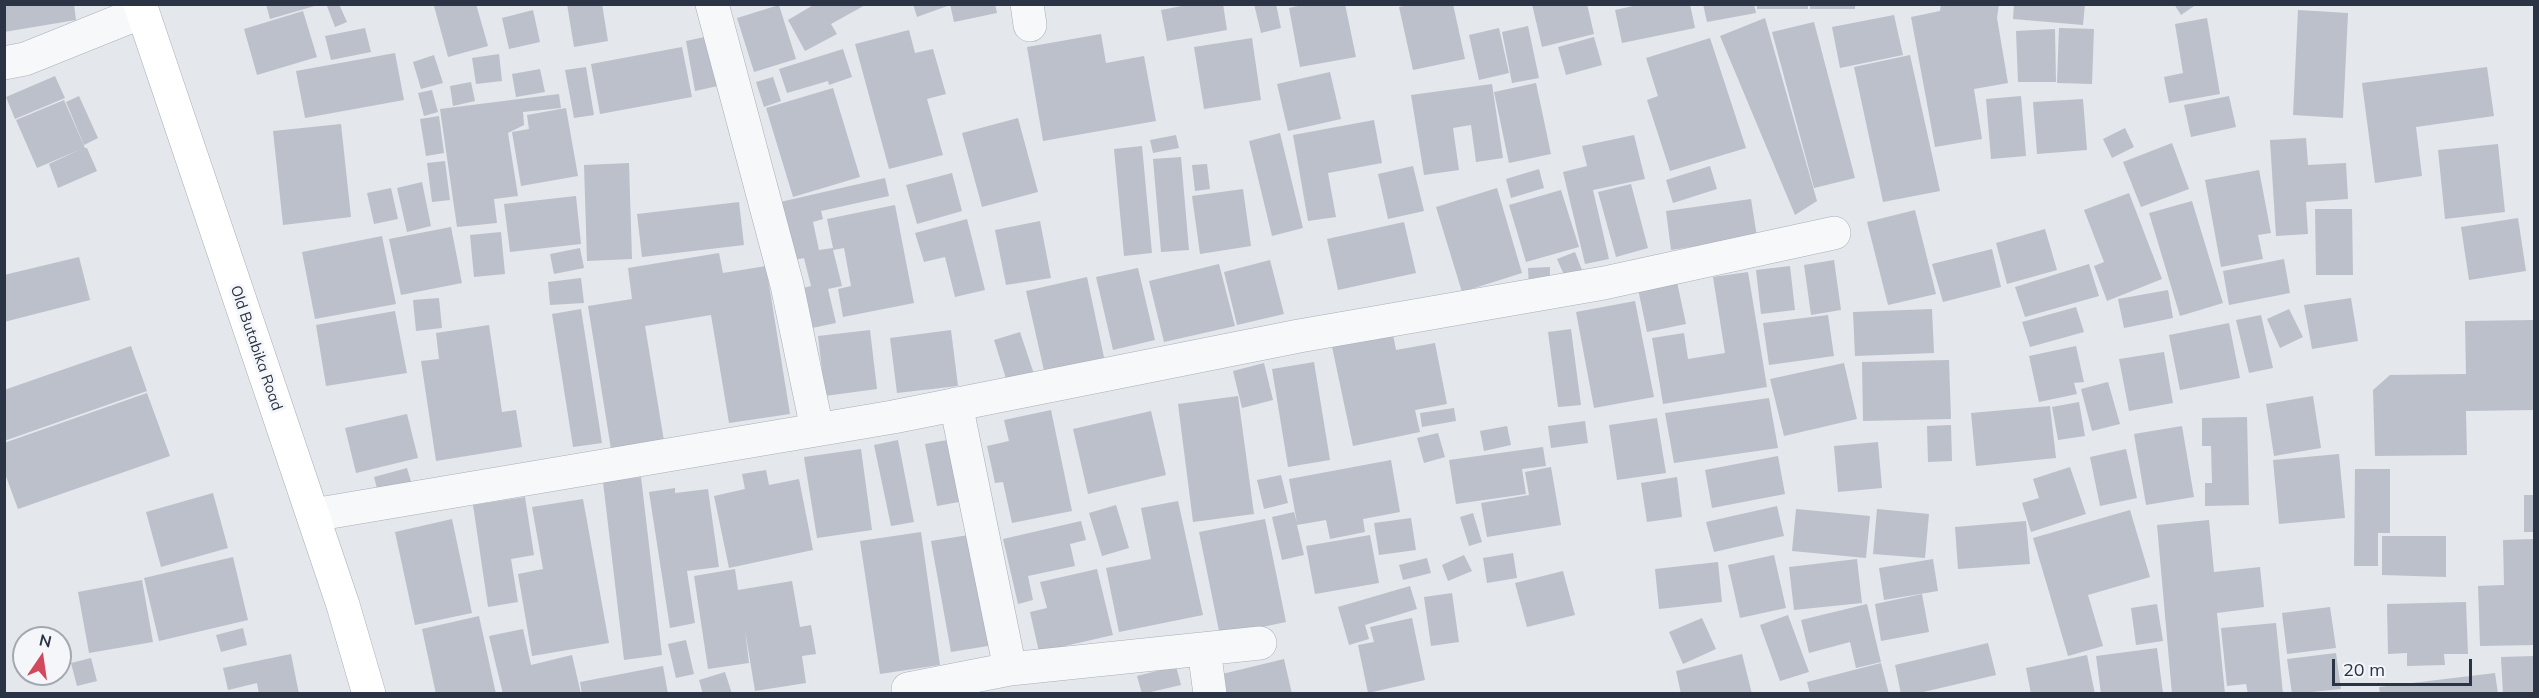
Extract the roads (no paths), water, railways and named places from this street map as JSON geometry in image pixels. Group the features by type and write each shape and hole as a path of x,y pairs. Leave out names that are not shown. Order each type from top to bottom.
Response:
{"main road":[{"name":"Old Butabika Road","path":"141,8 344,605 369,693"}],"street":[{"path":"712,4 787,285 817,429"},
{"path":"4,63 25,59 141,8"},
{"path":"313,515 956,404 1299,336 1604,283 1834,233"},
{"path":"956,404 1010,669"},
{"path":"908,689 1010,669 1260,643"},
{"path":"1204,649 1210,693"}]}
